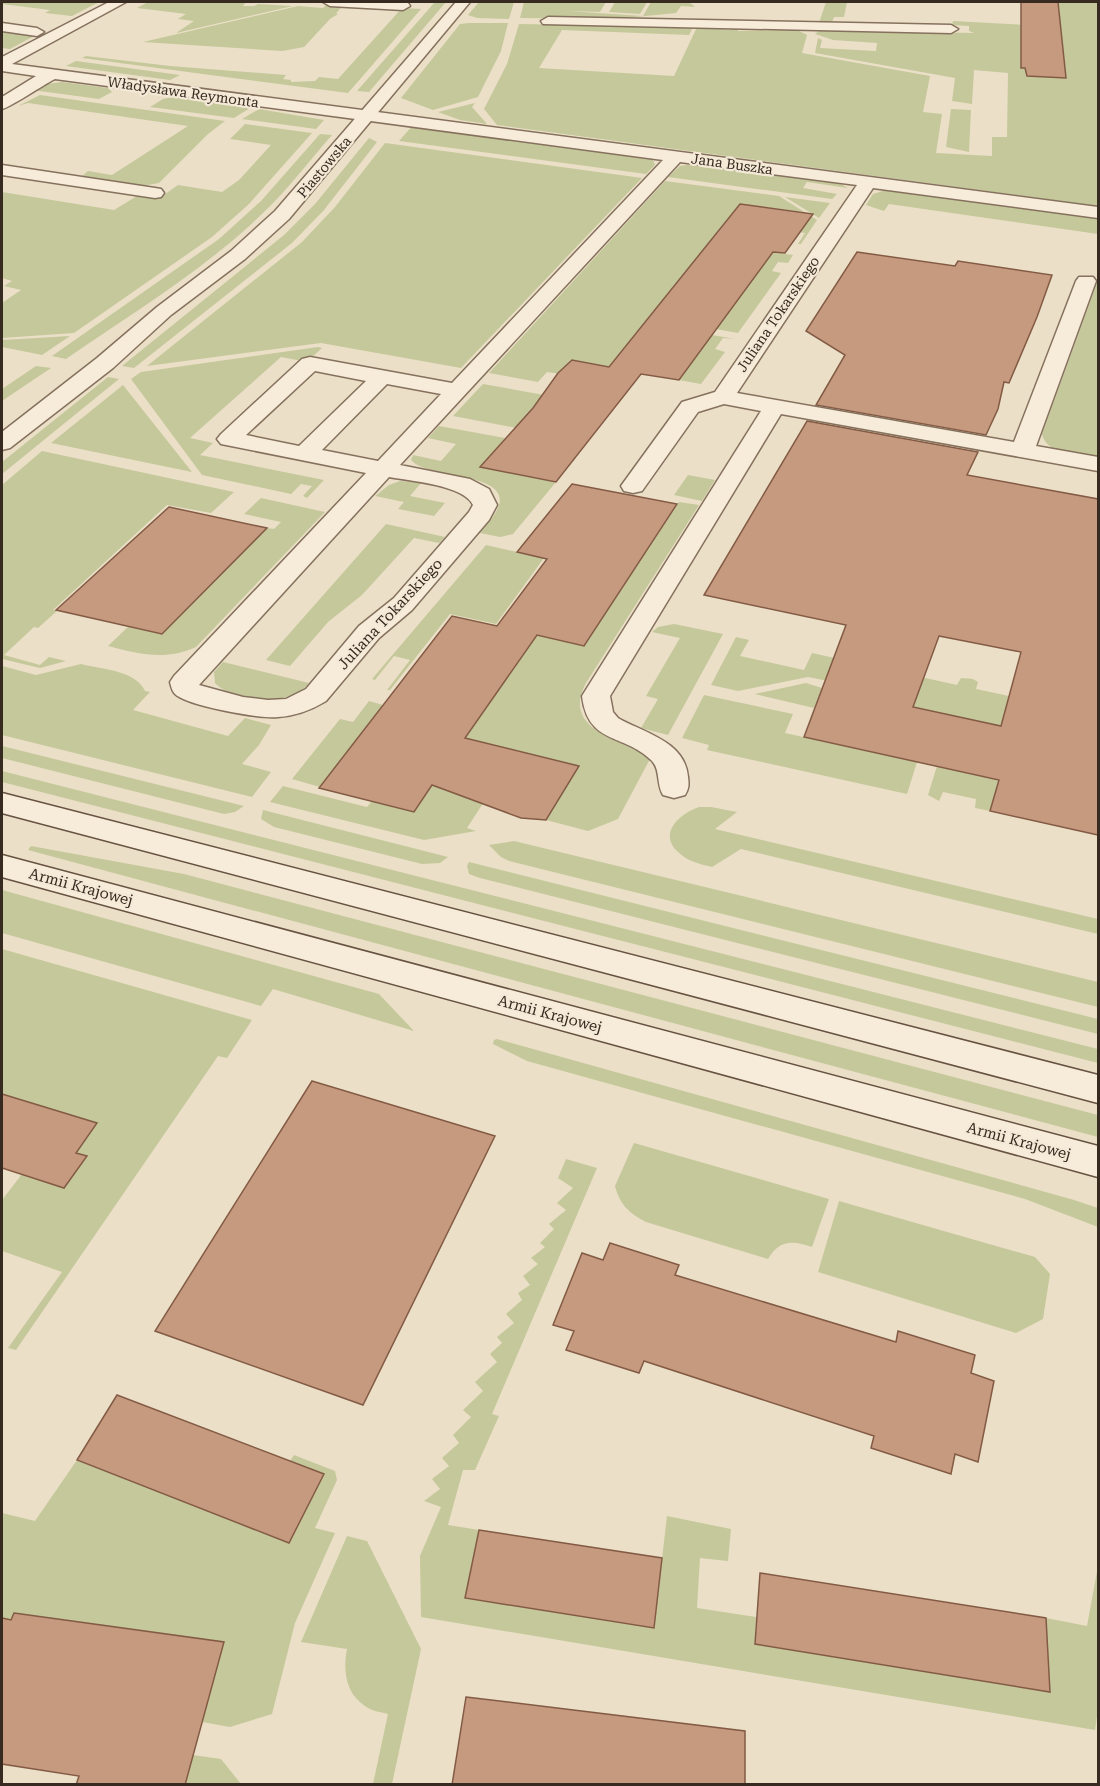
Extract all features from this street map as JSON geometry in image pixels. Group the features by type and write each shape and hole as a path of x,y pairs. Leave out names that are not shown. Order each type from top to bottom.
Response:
{"street":[{"path":"2,63 119,2"},
{"path":"330,2 403,6"},
{"name":"Piastowska","path":"2,443 105,363 164,311 238,255 282,215 463,2"},
{"path":"548,21 789,20 951,29"},
{"path":"2,27 37,32"},
{"name":"Władysława Reymonta","path":"2,67 365,116"},
{"path":"2,104 15,94 52,74"},
{"name":"Jana Buszka","path":"365,116 1098,212"},
{"name":"Juliana Tokarskiego","path":"456,390 310,364 229,439 304,454 384,469 466,485 483,497 484,509 403,604 369,632 322,688 306,702 284,709 252,709 186,689 184,682 384,469 456,390 676,156"},
{"path":"2,170 155,193"},
{"name":"Juliana Tokarskiego","path":"723,397 868,182"},
{"path":"1023,451 1086,281"},
{"name":"Piastowska","path":"80,357 164,311"},
{"path":"304,454 382,377"},
{"path":"2,417 52,378"},
{"path":"633,486 690,407 723,397 1098,464"},
{"path":"674,788 675,774 669,758 657,748 609,725 599,713 596,696 775,406"},
{"path":"2,803 1098,1089"},
{"name":"Armii Krajowej","path":"2,866 1098,1162"}],"green space":[{"path":"2,2 99,2 72,16 45,13 50,10 2,4"},
{"path":"148,2 293,6 176,33 194,21 178,19 186,14 137,8"},
{"path":"435,2 446,2 369,92 357,91"},
{"path":"479,2 514,2 509,19 477,18 468,15"},
{"path":"524,2 606,2 600,12 567,11 643,16 651,2 689,2 695,7 681,6 676,13 615,19 520,18"},
{"path":"615,2 647,2 640,14 609,12"},
{"path":"826,2 847,2 844,17 834,17 832,22 819,23"},
{"path":"1026,2 1098,2 1098,206 497,125 484,109 507,64 519,24 693,27 689,35 562,30 539,68 674,76 697,27 730,30 730,28 737,28 738,31 797,30 807,35 802,53 930,76 923,112 942,114 936,153 992,156 992,137 1007,137 1008,73 974,70 972,104 952,101 955,78 815,53 818,38 822,40 820,48 876,51 877,43 833,40 815,34 820,30 974,33 969,31 969,26 952,25 953,21 1027,25"},
{"path":"326,5 385,10 342,7 336,13 338,14 330,19 304,47 282,51 143,42 298,6 323,8"},
{"path":"402,8 421,9 348,93 82,58 86,56 170,66 286,75 283,79 291,80 291,82 315,81 319,77 338,79"},
{"path":"508,23 501,51 478,97 433,110 401,98 460,24"},
{"path":"2,29 36,35 10,49 2,48"},
{"path":"76,61 180,75 170,80 66,66"},
{"path":"62,82 108,88 112,92 99,99 32,90 46,84"},
{"path":"40,95 225,121 208,134 159,183 142,186 81,177 88,171 112,175 188,126 28,103 18,106"},
{"path":"173,97 250,108 234,118 150,107 163,99"},
{"path":"475,103 472,107 487,124 460,120 438,112"},
{"path":"259,109 324,120 316,129 242,119"},
{"path":"951,109 971,110 969,152 946,147"},
{"path":"245,124 312,133 249,204 212,237 74,333 2,338 2,303 21,290 4,286 12,281 2,278 2,192 114,210 137,196 158,199 178,185 222,192 239,180 271,145 230,139"},
{"path":"413,125 652,158 655,165 646,174 399,141"},
{"path":"320,134 332,135 274,202 219,252 66,359 52,356 219,239 261,201"},
{"path":"369,138 377,142 324,210 292,243 134,368 122,366 284,235 315,204"},
{"path":"385,143 642,178 461,368 321,343 147,366 302,242 335,207"},
{"path":"701,163 837,182 848,188 807,182 803,188 837,194 832,199 668,177 680,166"},
{"path":"665,181 779,196 817,220 801,244 798,244 805,233 791,231 803,212 740,204 609,367 572,360 561,374 547,372 538,382 489,373"},
{"path":"886,190 1098,217 1098,234 889,204 884,211 866,205 873,194"},
{"path":"785,197 830,203 819,218"},
{"path":"773,252 793,255 788,263 778,262 772,271 781,273 738,333 716,329"},
{"path":"1098,280 1098,458 1057,450 1045,441 1042,434"},
{"path":"712,335 735,339 723,338 715,349 725,352 701,384 679,380"},
{"path":"70,336 42,355 2,347 2,340"},
{"path":"322,348 311,358 307,357 302,361 281,357 190,438 213,443 200,455 324,480 307,498 303,496 312,486 301,484 291,494 202,475 131,379 141,372"},
{"path":"36,366 51,368 2,401 2,389"},
{"path":"108,377 119,379 2,474 2,462"},
{"path":"483,384 544,395 517,428 453,416"},
{"path":"123,385 192,472 51,443"},
{"path":"439,426 505,438 481,467 556,482 513,534 500,537 480,533 497,510 500,497 494,489 483,482 434,471 411,460 413,455 441,461 456,444 428,438"},
{"path":"42,451 234,492 211,513 167,505 53,610 57,611 38,628 34,627 4,655 40,665 49,657 66,661 40,668 2,659 2,485"},
{"path":"688,475 715,480 702,501 674,495"},
{"path":"400,481 421,483 410,496 445,503 434,516 398,509 404,502 375,496 389,485"},
{"path":"261,498 325,512 196,647 174,654 152,655 108,646 129,626 162,634 267,528 274,529 281,522 244,514"},
{"path":"679,502 699,505 586,683 580,700 582,713 588,723 599,732 650,759 618,819 588,831 546,820 578,766 517,751 467,828 476,831 424,840 270,802 283,786 367,807 372,801 414,812 538,633 545,637 584,646"},
{"path":"386,524 445,537 439,543 414,538 362,595 328,622 290,666 266,660"},
{"path":"486,545 544,558 496,624 450,614 390,690 387,690 410,660 394,656 375,680 372,679"},
{"path":"674,624 723,634 668,735 641,728 658,699 646,696 680,638 652,632 658,627"},
{"path":"736,637 749,640 740,656 804,670 812,653 957,685 961,678 973,679 978,682 976,689 1009,696 1016,672 1091,745 881,701 883,692 808,677 738,691 711,685"},
{"path":"223,662 309,683 301,691 289,696 276,699 248,699 224,690 215,683 214,672"},
{"path":"81,664 126,675 140,684 145,691 150,692 133,710 228,736 245,718 271,725 259,745 242,764 271,772 252,797 2,735 2,666 36,675"},
{"path":"806,683 822,688 814,708 755,694"},
{"path":"704,695 793,714 785,733 917,762 907,794 707,750 709,745 682,738"},
{"path":"369,701 383,705 320,787 292,779 340,719 353,722"},
{"path":"2,746 244,806 235,812 224,814 2,758"},
{"path":"937,766 1024,785 990,811 975,808 976,799 943,792 939,801 928,795"},
{"path":"2,771 1098,1049 1098,1063 2,782"},
{"path":"699,807 737,812 715,829 1098,919 1098,934 741,849 712,867 698,863 685,858 678,852 670,838 671,831 679,819"},
{"path":"263,810 448,857 440,863 422,864 274,827 261,819"},
{"path":"514,841 1098,982 1098,1007 509,861 501,857 489,845"},
{"path":"31,846 184,874 1098,1115 1098,1137 28,850"},
{"path":"469,862 1098,1019 1098,1034 480,878 469,874 467,866"},
{"path":"2,890 379,994 414,1031 273,989 261,1006 2,933"},
{"path":"2,949 252,1020 227,1058 218,1056 16,1350 8,1348 62,1272 2,1251 2,1200 22,1174 64,1188 86,1157 76,1153 96,1124 2,1094"},
{"path":"497,1039 1074,1200 1098,1208 1098,1227 1025,1199 527,1061 493,1044"},
{"path":"634,1143 829,1199 812,1247 787,1243 777,1248 768,1259 640,1219 623,1203 615,1186"},
{"path":"566,1159 597,1168 492,1414 499,1416 475,1470 463,1470 448,1525 479,1530 465,1598 654,1628 667,1516 731,1529 728,1561 700,1558 697,1608 756,1617 755,1644 1049,1692 1046,1618 1087,1626 1098,1566 1098,1709 1095,1730 421,1617 420,1556 441,1507 424,1501 440,1489 432,1479 449,1466 442,1458 459,1443 453,1435 471,1417 463,1410 483,1391 475,1382 497,1362 490,1354 502,1343 497,1337 514,1323 506,1314 522,1300 518,1293 530,1285 523,1276 538,1264 531,1258 545,1247 540,1243 554,1229 549,1224 566,1210 557,1203 573,1188 558,1178"},
{"path":"839,1201 1035,1257 1050,1274 1043,1319 1016,1333 818,1272"},
{"path":"294,1455 335,1471 337,1480 315,1528 335,1533 295,1623 272,1714 230,1727 202,1722 224,1642 14,1613 11,1620 2,1618 2,1513 35,1521 77,1460 289,1543 324,1475 290,1461"},
{"path":"347,1536 367,1541 421,1649 392,1784 373,1784 388,1714 367,1708 353,1695 346,1673 347,1649 301,1642"},
{"path":"193,1755 221,1759 241,1784 184,1784"}],"building":[{"path":"1021,2 1058,2 1066,78 1027,76 1025,68 1021,68"},
{"path":"740,204 813,214 785,253 773,252 679,380 641,374 556,482 480,467 533,408 558,373 572,360 609,367"},
{"path":"857,252 955,266 958,261 1052,275 1009,383 1004,382 998,409 986,435 816,405 845,355 806,331"},
{"path":"807,421 978,452 967,475 1098,499 1098,835 990,811 999,780 804,737 846,625 704,595","holes":["939,636 1021,652 1001,726 913,707"]},
{"path":"572,484 677,504 584,646 537,635 465,738 579,766 546,820 521,818 432,785 414,812 319,788 452,616 497,626 547,559 517,552"},
{"path":"169,507 267,528 162,634 56,610"},
{"path":"312,1081 495,1136 363,1405 155,1331"},
{"path":"2,1094 97,1123 76,1153 87,1156 64,1188 2,1168"},
{"path":"610,1243 679,1265 675,1275 896,1342 898,1331 975,1355 971,1373 994,1381 978,1462 955,1454 951,1474 871,1448 874,1436 644,1361 639,1373 566,1350 574,1331 553,1325 582,1253 603,1260"},
{"path":"117,1395 324,1474 289,1543 77,1460"},
{"path":"479,1530 662,1558 654,1628 465,1598"},
{"path":"760,1573 1046,1618 1050,1692 755,1644"},
{"path":"14,1613 224,1642 185,1785 76,1785 79,1776 2,1764 2,1618 11,1620"},
{"path":"466,1697 745,1731 745,1785 452,1785"}]}
